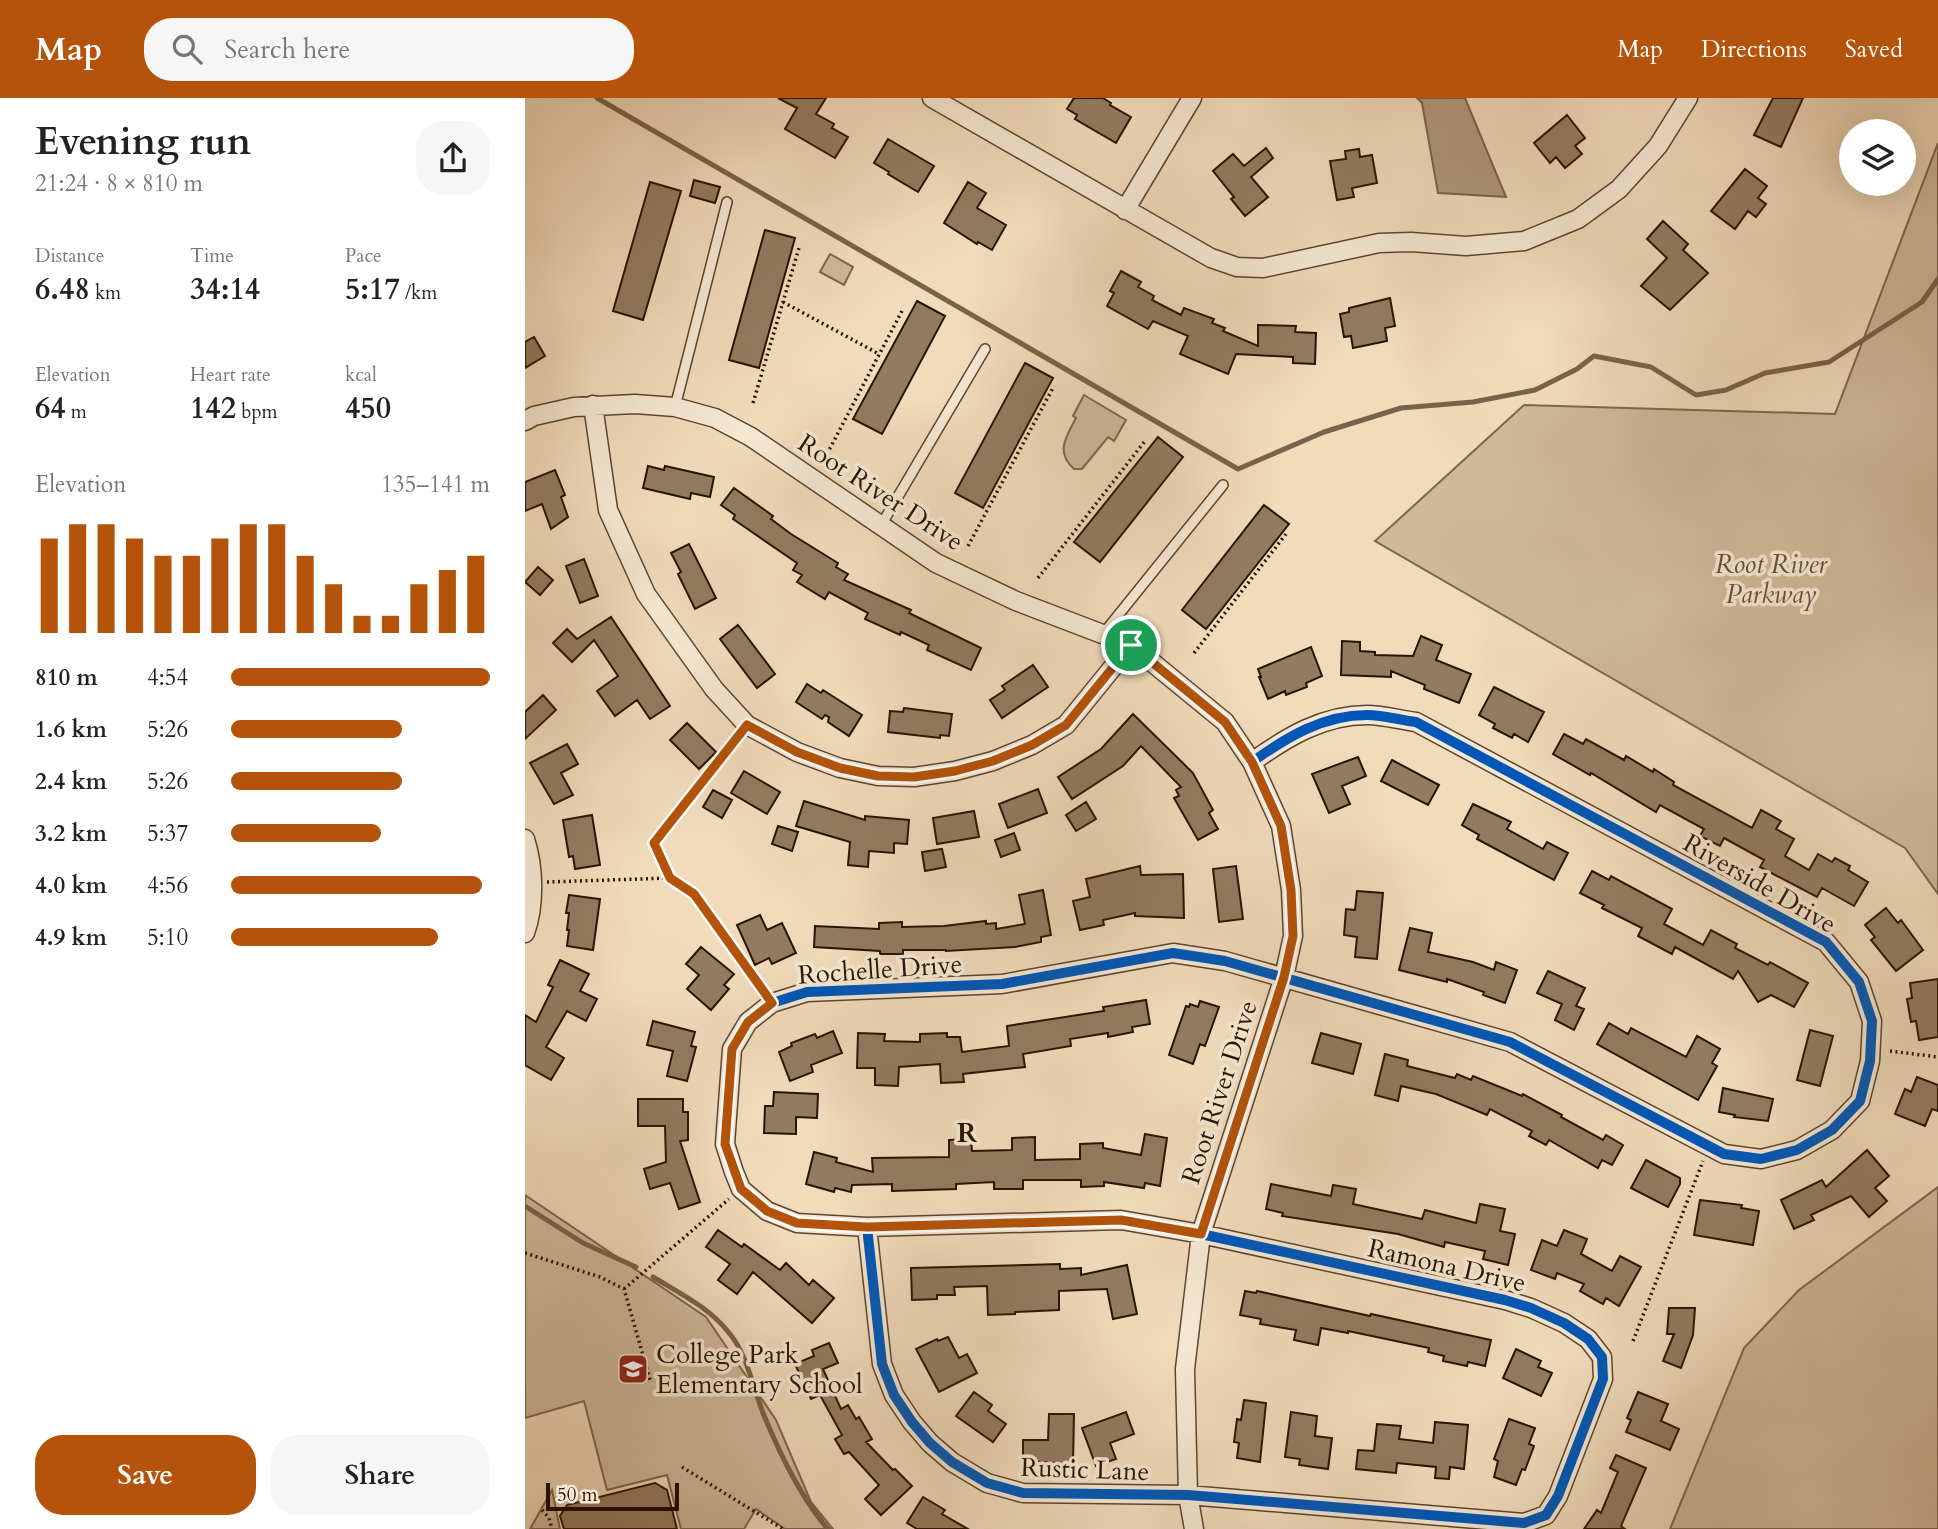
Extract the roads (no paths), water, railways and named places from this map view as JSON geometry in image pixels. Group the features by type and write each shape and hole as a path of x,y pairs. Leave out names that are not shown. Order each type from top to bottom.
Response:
{"street":[{"path":"932,98 1211,258 1237,267 1262,268 1379,243 1411,242 1466,246 1524,241 1579,219 1619,189 1658,146 1688,98"},
{"path":"1125,210 1192,98"},
{"name":"Root River Drive","path":"525,421 561,410 593,405 635,404 675,407 715,418 751,437 936,563 1016,601 1131,645 1225,722 1252,762 1281,826 1291,890 1293,936 1284,977 1201,1234 1185,1368 1188,1495 1194,1529"},
{"path":"593,405 608,510 646,594 714,689 747,725 797,752 840,768 878,776 914,777 955,771 993,761 1032,745 1066,725 1131,645"},
{"name":"Riverside Drive","path":"1252,762 1289,736 1332,719 1368,715 1416,722 1826,942 1859,982 1872,1021 1870,1061 1860,1101 1832,1130 1797,1150 1761,1159 1724,1154 1510,1042 1284,977"},
{"path":"525,839 530,854 532,883 529,922 525,933"},
{"name":"Rochelle Drive","path":"867,1227 797,1223 767,1211 741,1189 725,1144 732,1049 748,1022 772,1003 807,992 1002,984 1173,953 1225,961 1284,977"},
{"path":"867,1227 1121,1220 1201,1234"},
{"name":"Rustic Lane","path":"867,1227 881,1364 894,1395 912,1422 930,1443 952,1462 987,1483 1023,1493 1188,1495"},
{"name":"Ramona Drive","path":"1188,1495 1524,1523 1546,1514 1558,1496 1603,1379 1602,1357 1588,1339 1564,1323 1531,1308 1505,1300 1201,1234"}],"lane":[{"path":"675,407 727,202"},
{"path":"880,527 985,349"},
{"path":"1103,634 1223,485"}],"waterway":[{"path":"597,98 1238,469 1324,432 1401,408 1473,402 1535,390 1577,369 1594,356 1651,367 1696,395 1726,390 1765,373 1829,362 1922,302 1938,279"},
{"path":"525,1206 583,1243 636,1267"},
{"path":"653,1277 704,1309 736,1342 783,1458 799,1489 828,1529"}],"place":[{"name":"College Park Elementary School","path":"633,1369"}],"district":[{"name":"R","path":"967,1132"}],"park label":[{"name":"Root River Parkway","path":"1771,579"}]}
